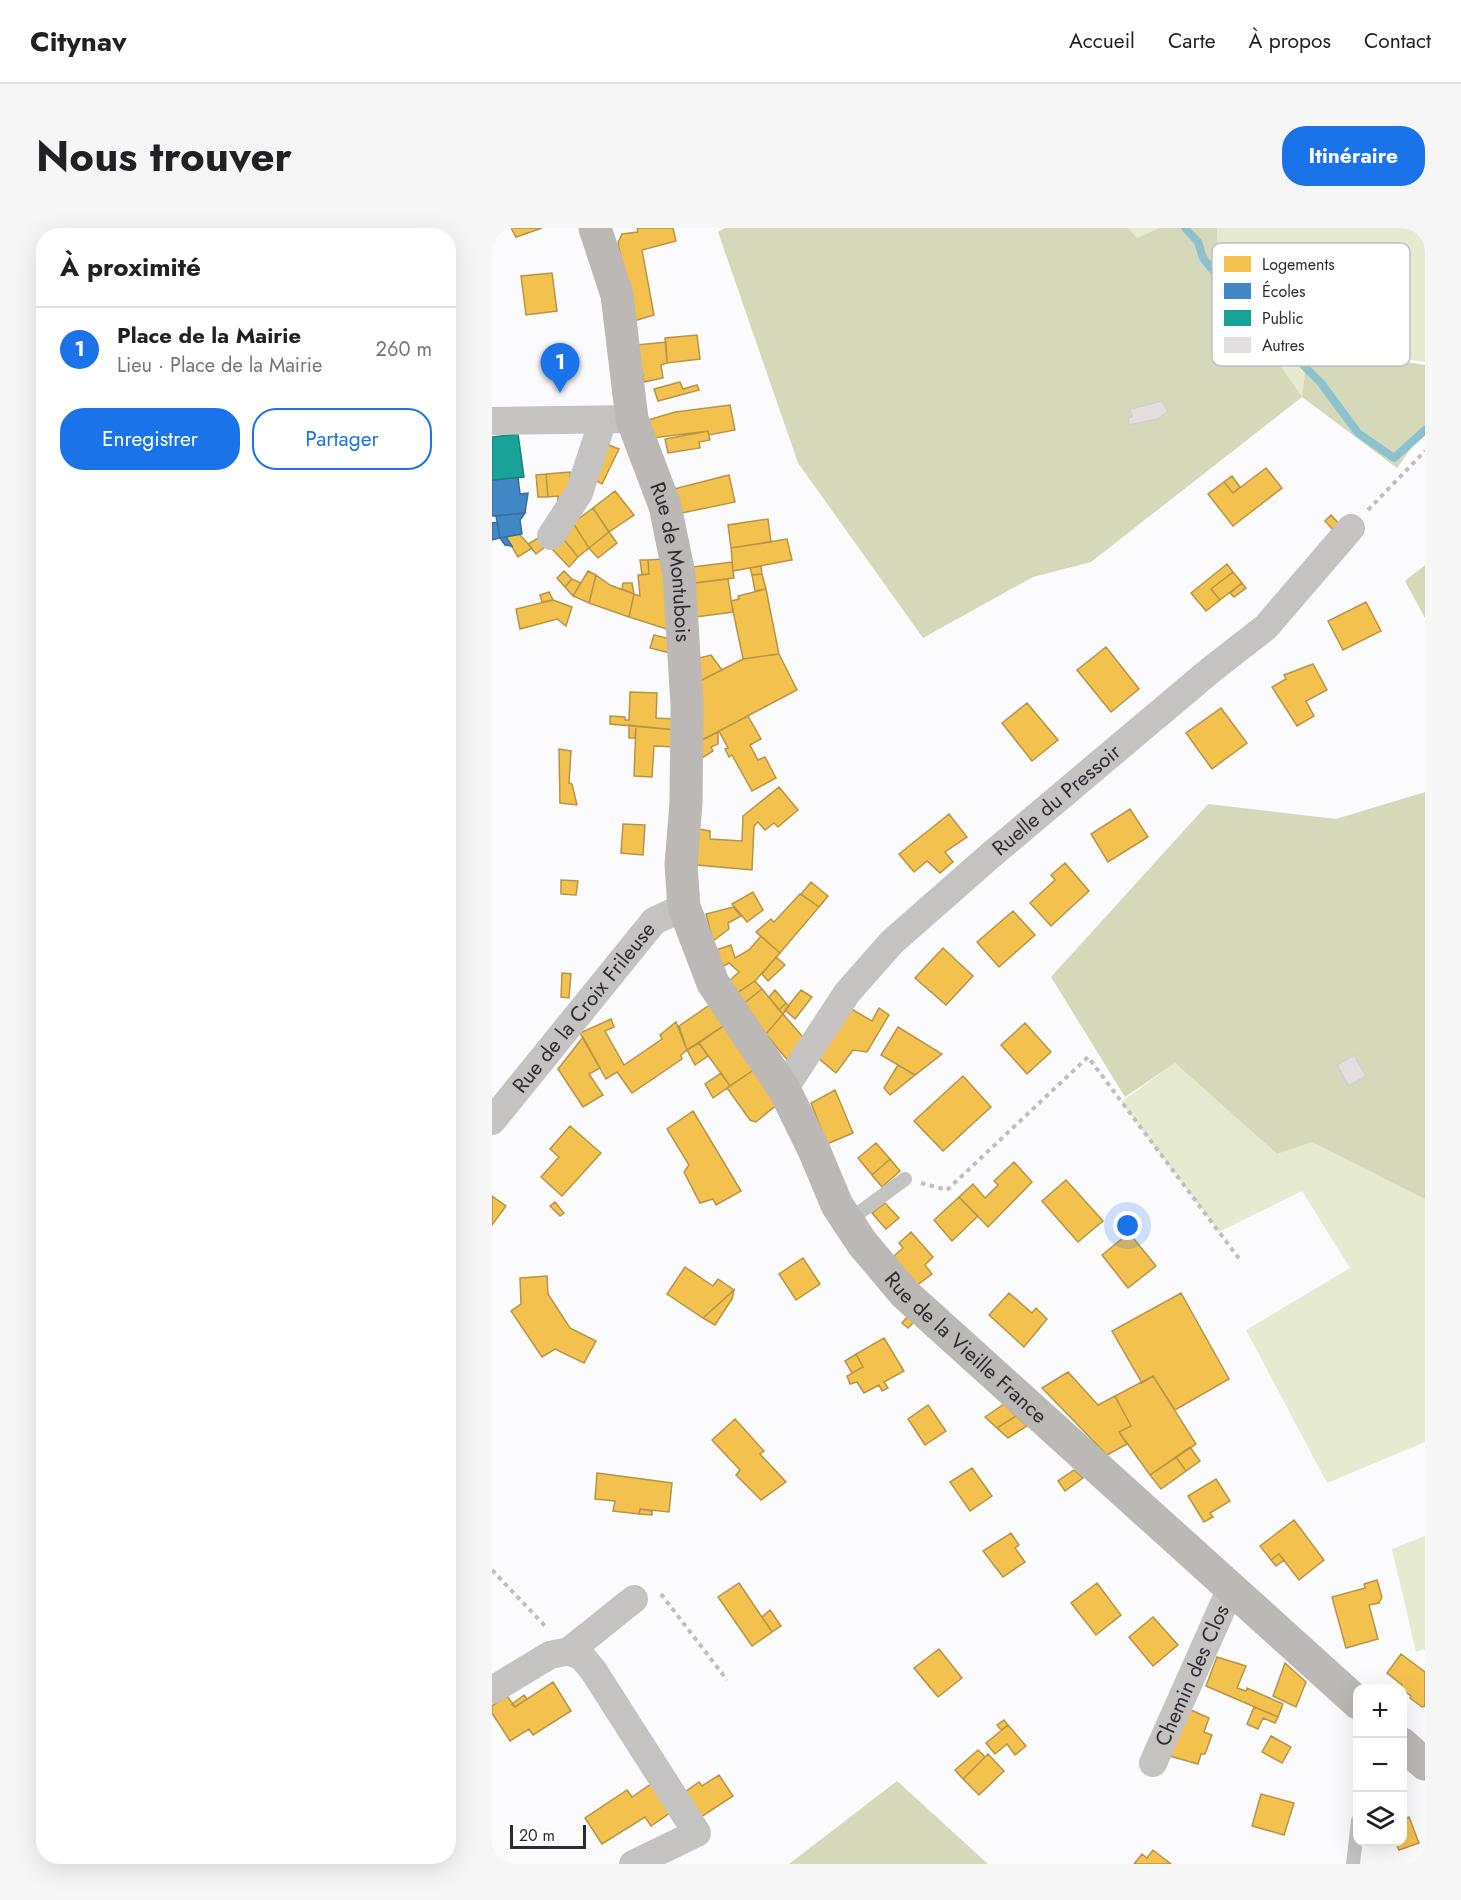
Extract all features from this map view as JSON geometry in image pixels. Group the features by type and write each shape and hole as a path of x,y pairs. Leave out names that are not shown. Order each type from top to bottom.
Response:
{"street":[{"name":"Rue de Montubois","path":"595,228 617,295 618,419 664,506 678,574 687,705 686,803 681,865 684,907"},
{"path":"492,421 618,419 579,493 552,536"},
{"name":"Ruelle du Pressoir","path":"784,1089 847,993 892,942 1008,840 1212,669 1266,627 1350,528"},
{"name":"Rue de la Vieille France","path":"684,907 713,983 784,1089 814,1150 837,1205 862,1243 905,1294 1353,1698"},
{"name":"Rue de la Croix Frileuse","path":"492,1121 654,921 684,907"},
{"name":"Chemin des Clos","path":"1153,1762 1231,1588"},
{"path":"492,1690 550,1655 569,1651 634,1599"},
{"path":"569,1651 582,1657 593,1670 697,1833 633,1864"},
{"path":"1407,1748 1425,1764"}],"lane":[{"path":"848,1221 905,1179"},
{"path":"1353,1864 1355,1846"}],"path":[{"path":"1350,528 1425,451"},
{"path":"905,1179 947,1190 1088,1057 1240,1260"},
{"path":"492,1570 569,1651"},
{"path":"634,1599 656,1587 727,1680"}],"green space":[{"path":"725,228 1128,228 1137,238 1159,228 1217,228 1218,243 1212,243 1212,366 1280,366 1302,396 1306,366 1410,366 1410,363 1425,365 1425,429 1397,468 1302,397 1091,562 1033,577 923,638 798,463 718,232"},
{"path":"1128,228 1159,228 1137,238"},
{"path":"1217,228 1425,228 1425,362 1410,360 1410,243 1218,243"},
{"path":"1281,366 1307,366 1303,397"},
{"path":"1425,565 1425,618 1405,581"},
{"path":"1425,792 1425,1199 1312,1142 1277,1154 1175,1063 1125,1097 1051,977 1208,804 1336,819"},
{"path":"1175,1063 1277,1154 1312,1141 1425,1199 1425,1442 1327,1483 1246,1330 1350,1268 1302,1191 1219,1232 1121,1102"},
{"path":"1425,1536 1425,1649 1416,1652 1392,1549"},
{"path":"897,1781 988,1864 789,1864"}],"building: Logements":[{"path":"511,228 542,228 516,237"},
{"path":"637,228 673,228 676,241 642,250 654,315 634,321 618,243 622,234 638,232"},
{"path":"552,273 557,311 526,315 521,276"},
{"path":"697,335 700,359 667,363 665,338"},
{"path":"666,342 667,363 661,365 663,378 644,382 637,345"},
{"path":"680,382 683,389 697,385 699,390 658,401 654,389"},
{"path":"730,405 735,430 709,435 708,431 653,438 648,420 675,412"},
{"path":"708,431 710,440 699,442 700,448 668,453 665,439"},
{"path":"606,444 619,449 602,484 589,477"},
{"path":"1266,468 1282,488 1233,526 1208,494 1224,482 1233,493"},
{"path":"570,472 570,494 558,501 558,496 548,497 546,474"},
{"path":"546,474 548,497 538,497 536,475"},
{"path":"729,475 735,502 682,513 674,489"},
{"path":"1232,476 1240,487 1233,493 1224,482"},
{"path":"615,491 634,515 609,532 593,508"},
{"path":"593,508 609,532 589,548 573,523"},
{"path":"1331,515 1341,526 1334,531 1325,521"},
{"path":"570,518 589,548 578,557 561,536"},
{"path":"768,519 771,542 731,548 728,525"},
{"path":"609,532 617,543 598,558 589,548"},
{"path":"519,534 532,548 518,557 506,537"},
{"path":"561,536 578,557 569,567 552,549"},
{"path":"540,537 546,546 536,554 528,544"},
{"path":"787,539 792,560 733,571 731,548"},
{"path":"663,559 673,631 629,617 634,594 640,596 638,575 649,574 648,560"},
{"path":"640,560 648,560 649,574 642,575"},
{"path":"732,562 734,578 694,583 693,567"},
{"path":"1227,564 1233,572 1211,589 1220,600 1206,611 1191,593"},
{"path":"761,566 762,574 752,575 750,568"},
{"path":"564,571 572,579 565,587 557,578"},
{"path":"588,571 596,575 589,603 573,596"},
{"path":"1233,572 1242,583 1220,600 1211,589"},
{"path":"762,574 766,589 755,591 752,575"},
{"path":"596,575 610,585 634,594 629,617 589,603"},
{"path":"572,579 581,583 573,596 565,587"},
{"path":"728,579 733,612 696,617 694,583"},
{"path":"623,583 632,583 634,594 622,589"},
{"path":"1242,583 1246,588 1234,597 1230,593"},
{"path":"766,589 779,654 743,659 731,601 739,599 738,596"},
{"path":"549,592 553,600 542,602 540,595"},
{"path":"553,600 572,607 566,626 557,619 520,629 516,609"},
{"path":"1366,602 1381,631 1343,650 1328,621"},
{"path":"654,635 671,639 674,654 650,648"},
{"path":"1106,647 1139,689 1111,712 1077,670"},
{"path":"779,654 797,690 702,740 700,681 743,659"},
{"path":"711,655 722,670 700,681 699,658"},
{"path":"1313,664 1327,690 1306,701 1314,716 1297,726 1272,687 1286,679 1284,675"},
{"path":"630,692 657,693 656,718 676,719 676,730 610,724 610,716 625,717 625,720 629,720"},
{"path":"1027,703 1058,740 1032,761 1002,723"},
{"path":"1221,708 1247,743 1212,769 1186,733"},
{"path":"748,716 761,739 750,745 758,760 765,757 776,778 752,791 732,755 729,757 725,749 728,748 719,731"},
{"path":"629,725 636,726 635,738 629,738"},
{"path":"636,726 676,730 676,747 654,746 652,777 634,776"},
{"path":"718,732 718,744 711,747 713,751 702,758 702,740"},
{"path":"559,749 571,751 569,783 572,784 577,805 560,803"},
{"path":"779,787 798,810 778,827 774,823 765,830 758,822 754,826 752,870 697,865 698,829 710,831 710,839 742,841 743,816"},
{"path":"1130,809 1148,837 1108,862 1091,834"},
{"path":"949,814 967,837 945,852 953,862 940,873 927,861 914,872 899,854"},
{"path":"623,824 645,825 643,855 621,853"},
{"path":"1065,863 1089,891 1051,926 1030,903 1055,880 1051,875"},
{"path":"561,880 578,881 576,895 561,894"},
{"path":"811,882 828,896 819,907 801,894"},
{"path":"753,892 763,910 747,922 732,904"},
{"path":"800,894 819,907 780,953 756,932 771,919 774,922"},
{"path":"733,907 741,916 728,923 729,929 713,941 706,914"},
{"path":"1013,911 1035,935 999,967 977,942"},
{"path":"761,936 780,953 755,981 737,993 728,982 739,972 729,963 722,967 716,950 731,945 735,958 749,950"},
{"path":"943,948 973,976 946,1005 915,978"},
{"path":"776,957 785,965 768,981 762,974"},
{"path":"562,973 571,974 569,998 561,997"},
{"path":"755,981 762,989 742,1005 734,995"},
{"path":"762,989 783,1014 766,1034 742,1005"},
{"path":"775,990 786,1003 779,1010 769,997"},
{"path":"801,990 812,997 795,1019 785,1010"},
{"path":"786,1003 789,1006 783,1014 779,1010"},
{"path":"711,1004 725,1025 687,1050 679,1026"},
{"path":"848,1007 872,1021 879,1008 889,1015 867,1052 853,1050 836,1073 817,1057"},
{"path":"783,1014 809,1044 793,1067 766,1034"},
{"path":"611,1019 614,1027 605,1031 624,1065 662,1039 660,1035 676,1022 687,1050 681,1055 682,1059 632,1093 617,1072 606,1079 580,1033"},
{"path":"1025,1023 1051,1052 1027,1074 1001,1045"},
{"path":"725,1025 755,1069 730,1086 699,1043"},
{"path":"898,1027 942,1054 915,1075 881,1055"},
{"path":"583,1037 600,1068 589,1074 603,1095 583,1107 558,1069"},
{"path":"699,1043 708,1056 695,1065 687,1050"},
{"path":"898,1065 915,1075 890,1095 884,1088"},
{"path":"755,1069 779,1103 756,1122 750,1120 727,1088"},
{"path":"721,1073 730,1086 713,1098 705,1084"},
{"path":"963,1076 991,1107 943,1151 914,1121"},
{"path":"835,1090 853,1133 827,1144 811,1103"},
{"path":"693,1111 741,1191 716,1205 713,1199 700,1203 684,1172 689,1165 667,1129"},
{"path":"570,1126 601,1153 562,1196 541,1177 559,1157 550,1149"},
{"path":"876,1143 890,1159 872,1175 858,1158"},
{"path":"890,1159 900,1171 882,1187 872,1175"},
{"path":"1014,1162 1032,1182 988,1227 959,1197 973,1184 985,1198 998,1185 994,1181"},
{"path":"1066,1180 1103,1221 1078,1242 1042,1201"},
{"path":"492,1196 506,1206 492,1225"},
{"path":"959,1197 978,1216 952,1241 934,1220"},
{"path":"555,1202 564,1213 560,1216 550,1206"},
{"path":"885,1203 899,1218 886,1229 872,1213"},
{"path":"911,1232 933,1257 925,1265 932,1274 917,1285 886,1263 903,1248 899,1243"},
{"path":"1129,1233 1156,1266 1128,1288 1102,1255"},
{"path":"803,1258 820,1284 796,1300 779,1274"},
{"path":"685,1267 713,1286 718,1279 734,1290 703,1318 667,1294"},
{"path":"547,1276 548,1294 570,1328 596,1341 584,1363 555,1349 542,1357 511,1311 521,1304 520,1278"},
{"path":"734,1290 732,1299 715,1325 703,1318"},
{"path":"1009,1293 1032,1313 1036,1308 1047,1319 1024,1347 989,1315"},
{"path":"1181,1293 1229,1379 1175,1410 1153,1376 1142,1383 1112,1331"},
{"path":"909,1315 915,1321 908,1328 902,1323"},
{"path":"884,1338 904,1371 884,1382 888,1388 882,1391 879,1385 864,1393 857,1382 850,1384 847,1376 863,1367 856,1354"},
{"path":"856,1354 863,1367 852,1373 845,1361"},
{"path":"1068,1372 1098,1405 1115,1396 1131,1426 1119,1432 1127,1444 1107,1455 1042,1388"},
{"path":"1153,1376 1196,1444 1150,1475 1119,1432 1131,1426 1115,1396"},
{"path":"1004,1404 1016,1416 997,1428 985,1417"},
{"path":"928,1405 946,1431 925,1445 908,1419"},
{"path":"1016,1416 1027,1426 1008,1438 997,1428"},
{"path":"735,1419 764,1451 760,1454 786,1482 761,1500 736,1475 740,1470 712,1440"},
{"path":"1190,1447 1200,1461 1186,1471 1176,1457"},
{"path":"1176,1457 1186,1471 1161,1489 1150,1475"},
{"path":"972,1468 992,1496 970,1511 950,1482"},
{"path":"1074,1470 1083,1478 1065,1491 1058,1481"},
{"path":"597,1473 672,1483 669,1512 640,1509 639,1514 613,1511 615,1501 595,1499"},
{"path":"1216,1479 1230,1501 1210,1513 1213,1517 1204,1522 1188,1496"},
{"path":"640,1509 652,1511 652,1515 639,1514"},
{"path":"1294,1520 1324,1560 1299,1580 1279,1554 1271,1560 1260,1546"},
{"path":"1011,1533 1019,1545 1015,1548 1025,1562 1003,1577 983,1551"},
{"path":"1279,1554 1284,1560 1276,1566 1271,1560"},
{"path":"1377,1580 1382,1597 1379,1603 1369,1605 1378,1639 1346,1648 1332,1597 1365,1588 1364,1584"},
{"path":"739,1583 772,1632 752,1646 718,1597"},
{"path":"1097,1583 1121,1615 1096,1635 1071,1603"},
{"path":"770,1610 781,1626 772,1632 762,1617"},
{"path":"1153,1617 1178,1645 1153,1666 1129,1637"},
{"path":"939,1649 962,1678 938,1697 914,1668"},
{"path":"1401,1654 1425,1672 1425,1706 1422,1707 1410,1698 1411,1696 1407,1693 1407,1684 1401,1684 1387,1673"},
{"path":"1217,1657 1246,1666 1237,1688 1246,1691 1247,1688 1283,1704 1278,1717 1206,1686"},
{"path":"1285,1663 1306,1682 1296,1707 1273,1696"},
{"path":"553,1682 571,1711 533,1735 529,1729 510,1741 492,1713 492,1706 507,1696 515,1707"},
{"path":"524,1695 527,1699 515,1707 512,1704"},
{"path":"1184,1707 1209,1718 1204,1732 1212,1735 1205,1754 1201,1754 1198,1764 1166,1755"},
{"path":"1254,1707 1278,1717 1275,1723 1263,1718 1258,1729 1247,1724"},
{"path":"1004,1720 1008,1725 1001,1730 997,1725"},
{"path":"1008,1725 1026,1746 1015,1755 1007,1744 995,1754 986,1743"},
{"path":"1271,1736 1291,1747 1282,1763 1262,1752"},
{"path":"978,1750 985,1757 963,1779 955,1770"},
{"path":"988,1754 1004,1771 979,1795 963,1779"},
{"path":"719,1775 733,1796 698,1819 682,1794 699,1782 702,1786"},
{"path":"651,1784 670,1813 651,1826 645,1817 602,1844 585,1818 627,1790 632,1797"},
{"path":"1261,1794 1294,1803 1284,1835 1252,1826"},
{"path":"1409,1817 1419,1843 1399,1850 1397,1846 1407,1846 1407,1818"},
{"path":"1153,1850 1171,1864 1134,1864 1142,1854 1147,1858"}],"building: Écoles":[{"path":"518,477 520,494 528,493 525,513 492,516 492,480"},
{"path":"525,513 520,520 522,534 500,538 496,516"},
{"path":"497,522 500,538 492,540 492,523"},
{"path":"506,537 512,546 505,545 500,538"}],"building: Public":[{"path":"518,434 524,477 492,480 492,437"}],"building: Autres":[{"path":"1162,401 1168,411 1158,419 1129,425 1128,418 1132,416 1130,409"},
{"path":"1354,1055 1366,1076 1349,1086 1337,1065"}],"waterway":[{"path":"1185,228 1198,242 1203,258 1212,269"},
{"path":"1304,366 1321,383 1358,433 1394,458 1425,430"}],"place":[{"name":"Place de la Mairie","path":"560,393"}]}
